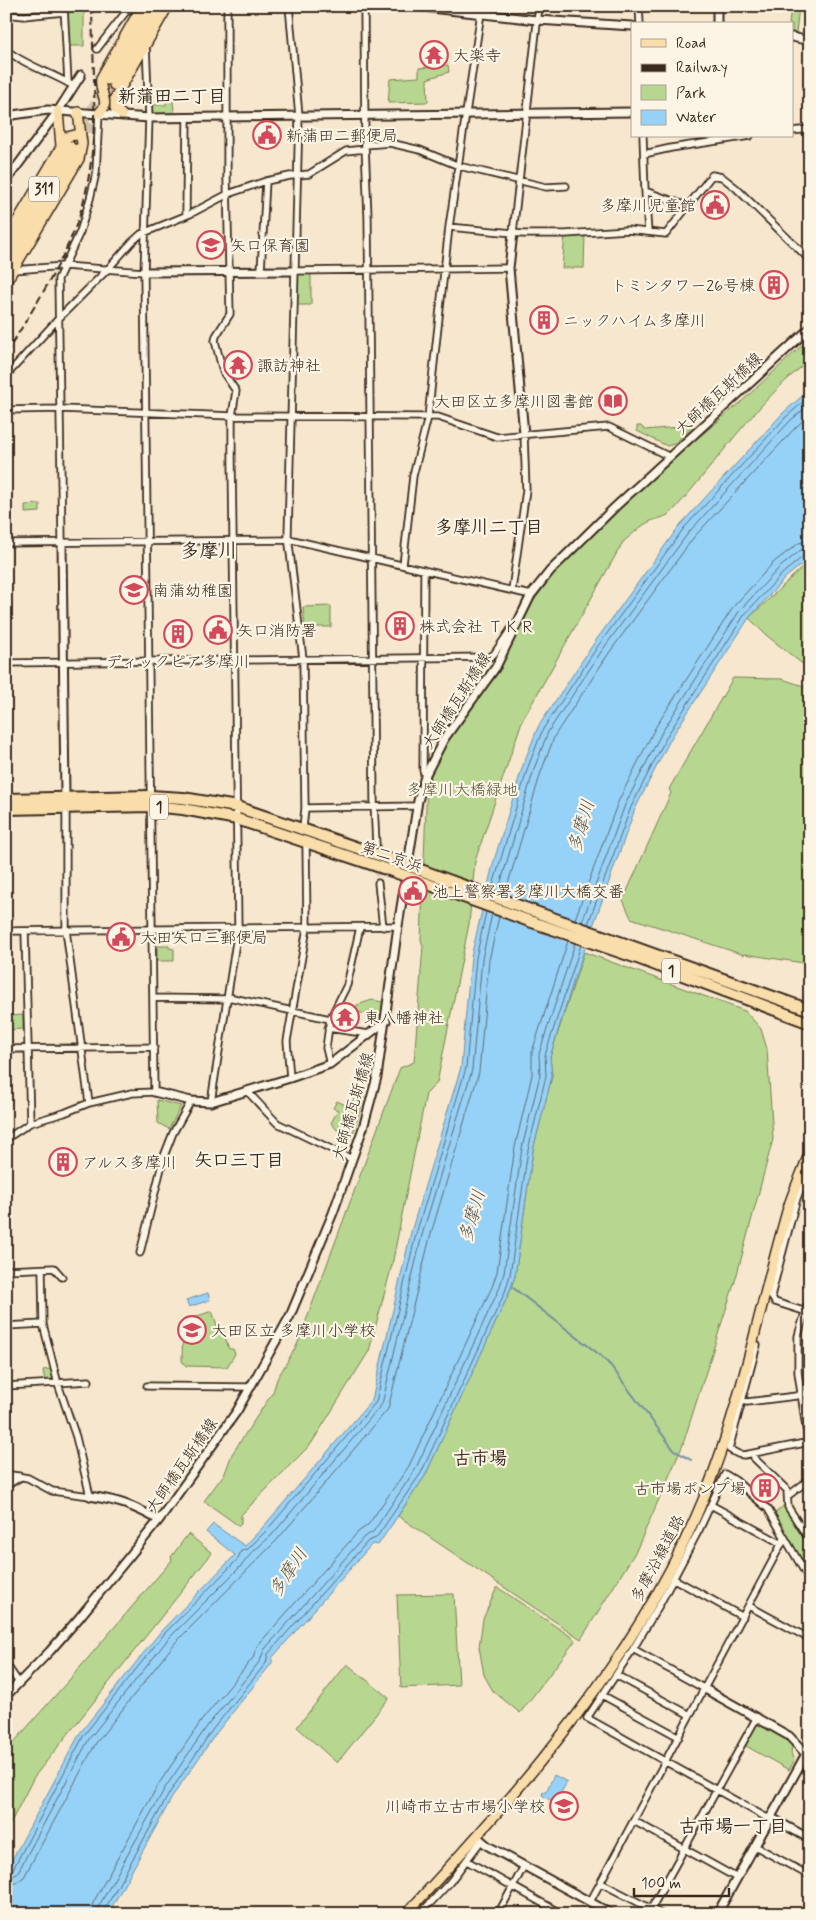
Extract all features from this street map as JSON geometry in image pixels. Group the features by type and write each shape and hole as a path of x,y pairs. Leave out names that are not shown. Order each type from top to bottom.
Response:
{"highway":[{"name":"第二京浜","path":"6,809 66,802 150,796 183,798 237,806 303,828 394,866 810,1023"},
{"name":"第二京浜","path":"6,799 151,806 237,818 306,843 394,866 810,1010"}],"main road":[{"path":"102,94 110,97 145,6"},
{"path":"99,113 104,106 100,90 101,78 145,6"},
{"path":"122,116 114,105 113,86 160,6"},
{"path":"113,86 146,44 168,6"},
{"path":"58,111 69,147"},
{"path":"6,282 10,270 79,159 82,150 78,112"},
{"path":"6,240 69,147 67,137 70,135 81,136"},
{"name":"311","path":"6,252 69,147"},
{"name":"311","path":"10,270 69,147"},
{"name":"多摩沿線道路","path":"406,1914 479,1839 565,1732 610,1671 654,1597 690,1527 710,1480 737,1400 789,1204 809,1156"}],"street":[{"path":"97,49 125,13 138,6 145,6"},
{"path":"212,1102 238,929 232,416 236,391 223,372 215,340 230,314 227,6"},
{"path":"289,6 299,116 288,540 303,659 305,808 303,828"},
{"path":"364,6 376,845"},
{"path":"413,6 482,10 538,20 631,26"},
{"path":"512,590 526,490 524,434 509,268 539,6"},
{"path":"639,6 640,22"},
{"path":"717,6 717,22"},
{"path":"6,14 24,16 64,9 71,85"},
{"path":"403,565 413,476 428,416 450,227 482,10"},
{"path":"794,38 810,40"},
{"path":"146,44 149,118 144,272 154,1092"},
{"path":"6,50 20,61 42,69 71,85"},
{"path":"6,180 58,111 71,85 81,75"},
{"path":"6,116 48,110 149,118 631,112"},
{"path":"89,1103 66,930 66,802 58,279 80,232 90,199 96,173 99,113"},
{"path":"186,215 187,118"},
{"path":"794,131 810,129"},
{"path":"643,138 648,232"},
{"path":"644,154 737,138"},
{"path":"6,376 132,242 146,232 228,194 266,181 315,172 346,151 390,143 420,150 459,166 546,188 566,186"},
{"path":"450,227 513,233 565,234 628,230 666,234 712,174 722,178 736,188 810,260"},
{"path":"261,271 266,181"},
{"path":"736,188 741,183"},
{"path":"645,191 687,206"},
{"path":"10,270 64,266 144,272 509,268"},
{"name":"大師橋瓦斯橋線","path":"6,1696 79,1618 159,1520 237,1411 293,1308 333,1214 377,1077 417,806 425,776 444,739 496,666 531,595 550,571 581,539 810,326"},
{"path":"6,410 61,409 232,416 428,416 438,417 497,437 609,426 670,457"},
{"path":"6,543 293,540 531,595"},
{"path":"424,570 423,770 425,776"},
{"path":"6,663 492,656 511,629 514,630"},
{"path":"305,808 417,806"},
{"path":"290,1078 287,1041 307,928 306,843"},
{"path":"378,883 383,927"},
{"path":"6,931 398,926"},
{"path":"330,1064 326,1048 328,1028 330,1019 347,985 360,927"},
{"path":"25,931 30,1123"},
{"path":"153,998 228,998 330,1019"},
{"path":"6,1139 30,1123 89,1103 132,1093 154,1092 191,1101 212,1102 290,1078 330,1064 386,1021"},
{"path":"328,1028 369,1034"},
{"path":"6,1049 154,1047"},
{"path":"247,1091 277,1123 352,1159"},
{"path":"140,1253 164,1156 173,1133 191,1101"},
{"path":"807,1313 775,1302 772,1296 797,1198 810,1167"},
{"path":"802,1188 810,1191"},
{"path":"6,1270 54,1268 62,1277"},
{"path":"42,1269 43,1324 58,1384 76,1437 90,1496"},
{"path":"810,1296 807,1313 798,1336 798,1372 810,1456"},
{"path":"6,1326 43,1324"},
{"path":"757,1345 729,1448 738,1454 754,1454 809,1442"},
{"path":"6,1386 89,1381"},
{"path":"148,1386 250,1387"},
{"path":"742,1401 802,1395 810,1392"},
{"path":"754,1454 754,1458 787,1490 789,1495 788,1507 810,1541"},
{"path":"6,1474 28,1478 52,1491 124,1502 159,1520"},
{"path":"810,1581 783,1542 768,1509 725,1474 674,1579 633,1649 587,1718 716,1790 810,1839"},
{"path":"6,1484 19,1477"},
{"path":"789,1495 810,1479"},
{"path":"711,1505 783,1542"},
{"path":"590,1902 783,1542"},
{"path":"674,1579 743,1617"},
{"path":"749,1606 810,1639"},
{"path":"633,1649 790,1736 806,1754 810,1774"},
{"path":"6,1664 19,1683"},
{"path":"616,1675 690,1716"},
{"path":"602,1695 679,1737"},
{"path":"651,1909 757,1717"},
{"path":"716,1914 806,1754 809,1745"},
{"path":"634,1821 736,1878"},
{"path":"420,1914 467,1861 479,1839 612,1914"},
{"path":"755,1846 810,1876"},
{"path":"467,1861 562,1914"},
{"path":"498,1914 524,1866"},
{"path":"601,1883 661,1914"},
{"path":"807,1914 810,1909"}],"green space":[{"path":"791,6 799,6 796,33 794,33 794,22 789,22"},
{"path":"68,7 84,8 84,46 69,46"},
{"path":"448,65 449,72 427,79 428,102 388,103 390,79 419,77 419,68"},
{"path":"166,99 173,99 174,113 153,114 152,105 166,105"},
{"path":"585,233 584,268 562,268 565,234"},
{"path":"297,274 311,274 311,305 297,305"},
{"name":"多摩川大橋緑地","path":"810,338 810,360 772,394 673,511 644,525 623,542 522,721 475,861 469,924 437,1083 426,1094 392,1265 369,1351 311,1444 241,1515 239,1526 204,1501 225,1473 232,1454 273,1392 277,1379 297,1345 400,1068 414,1062 423,946 421,940 427,780 455,729 498,673 533,602 555,572 676,456 740,403"},
{"path":"688,422 693,427 674,444 667,446 637,431 637,426 641,426 645,430 679,427 679,423"},
{"path":"40,504 40,512 25,513 25,505"},
{"path":"810,560 810,670 766,635 749,618"},
{"path":"331,606 331,627 305,627 303,607"},
{"path":"733,678 782,679 810,688 810,964 744,955 631,918 623,900 671,793 669,789"},
{"path":"157,946 169,946 169,948 174,949 174,961 157,961"},
{"path":"584,952 745,1011 761,1029 767,1049 773,1139 736,1278 682,1447 636,1551 581,1639 398,1516 425,1476 509,1293 515,1276 533,1150 552,1076 550,1057"},
{"path":"372,1000 383,1002 381,1016 355,1012 357,1005"},
{"path":"6,1014 7,1016 23,1015 23,1029 6,1030"},
{"path":"356,1094 364,1098 352,1137 337,1130 331,1123 338,1110 333,1108 337,1101 350,1107"},
{"path":"157,1100 181,1106 169,1129 158,1123"},
{"path":"212,1311 217,1325 221,1324 229,1349 233,1349 235,1354 227,1367 186,1366 182,1361 183,1321"},
{"path":"51,1369 54,1381 45,1381 43,1370"},
{"path":"784,1505 810,1548 810,1578 773,1515"},
{"path":"188,1534 212,1553 34,1777 6,1832 6,1751 172,1560 171,1557"},
{"path":"497,1587 575,1641 520,1713 493,1691 484,1675 479,1647 483,1619"},
{"path":"454,1594 459,1685 401,1688 397,1595"},
{"path":"347,1664 389,1698 337,1763 297,1727"},
{"path":"757,1723 785,1738 792,1745 791,1753 794,1761 789,1770 746,1746 745,1744"}],"water":[{"path":"810,389 810,558 786,577 749,618 671,738 635,809 574,979 550,1057 552,1076 533,1150 515,1276 509,1293 425,1476 378,1545 372,1544 272,1658 272,1663 217,1732 174,1794 108,1914 6,1914 6,1871 80,1733 161,1631 235,1555 206,1532 213,1524 245,1546 372,1400 411,1232 461,1067 471,957 493,864 523,765 538,727 594,643 680,525 783,413"},
{"path":"208,1293 210,1300 189,1307 186,1300"},
{"path":"554,1775 567,1782 555,1803 542,1795 543,1792 546,1792"}],"pier":[{"path":"485,887 595,927 587,949 479,910"}],"waterway":[{"path":"512,1287 600,1355 611,1366 674,1450 691,1460"}],"tunnel":[{"path":"80,143 114,85"},
{"path":"70,146 104,87"},
{"path":"376,845 378,883"}],"railway":[{"path":"6,354 60,260 75,228 84,201 93,146 92,6"}],"place":[{"name":"大楽寺","path":"434,55"},
{"name":"新蒲田二郵便局","path":"267,135"},
{"name":"多摩川児童館","path":"715,205"},
{"name":"矢口保育園","path":"211,245"},
{"name":"トミンタワー26号棟","path":"774,285"},
{"name":"ニックハイム多摩川","path":"544,320"},
{"name":"諏訪神社","path":"238,365"},
{"name":"大田区立多摩川図書館","path":"613,401"},
{"name":"南蒲幼稚園","path":"134,590"},
{"name":"株式会社 ＴＫＲ","path":"400,626"},
{"name":"矢口消防署","path":"218,630"},
{"name":"ディックピア多摩川","path":"178,634"},
{"name":"池上警察署多摩川大橋交番","path":"413,891"},
{"name":"大田矢口三郵便局","path":"121,937"},
{"name":"東八幡神社","path":"345,1017"},
{"name":"アルス多摩川","path":"63,1162"},
{"name":"大田区立 多摩川小学校","path":"192,1330"},
{"name":"古市場ポンプ場","path":"765,1488"},
{"name":"川崎市立古市場小学校","path":"564,1806"}],"district":[{"name":"新蒲田二丁目","path":"172,96"},
{"name":"多摩川二丁目","path":"489,527"},
{"name":"多摩川","path":"209,550"},
{"name":"矢口三丁目","path":"239,1160"},
{"name":"古市場","path":"480,1458"},
{"name":"古市場一丁目","path":"733,1826"}]}
